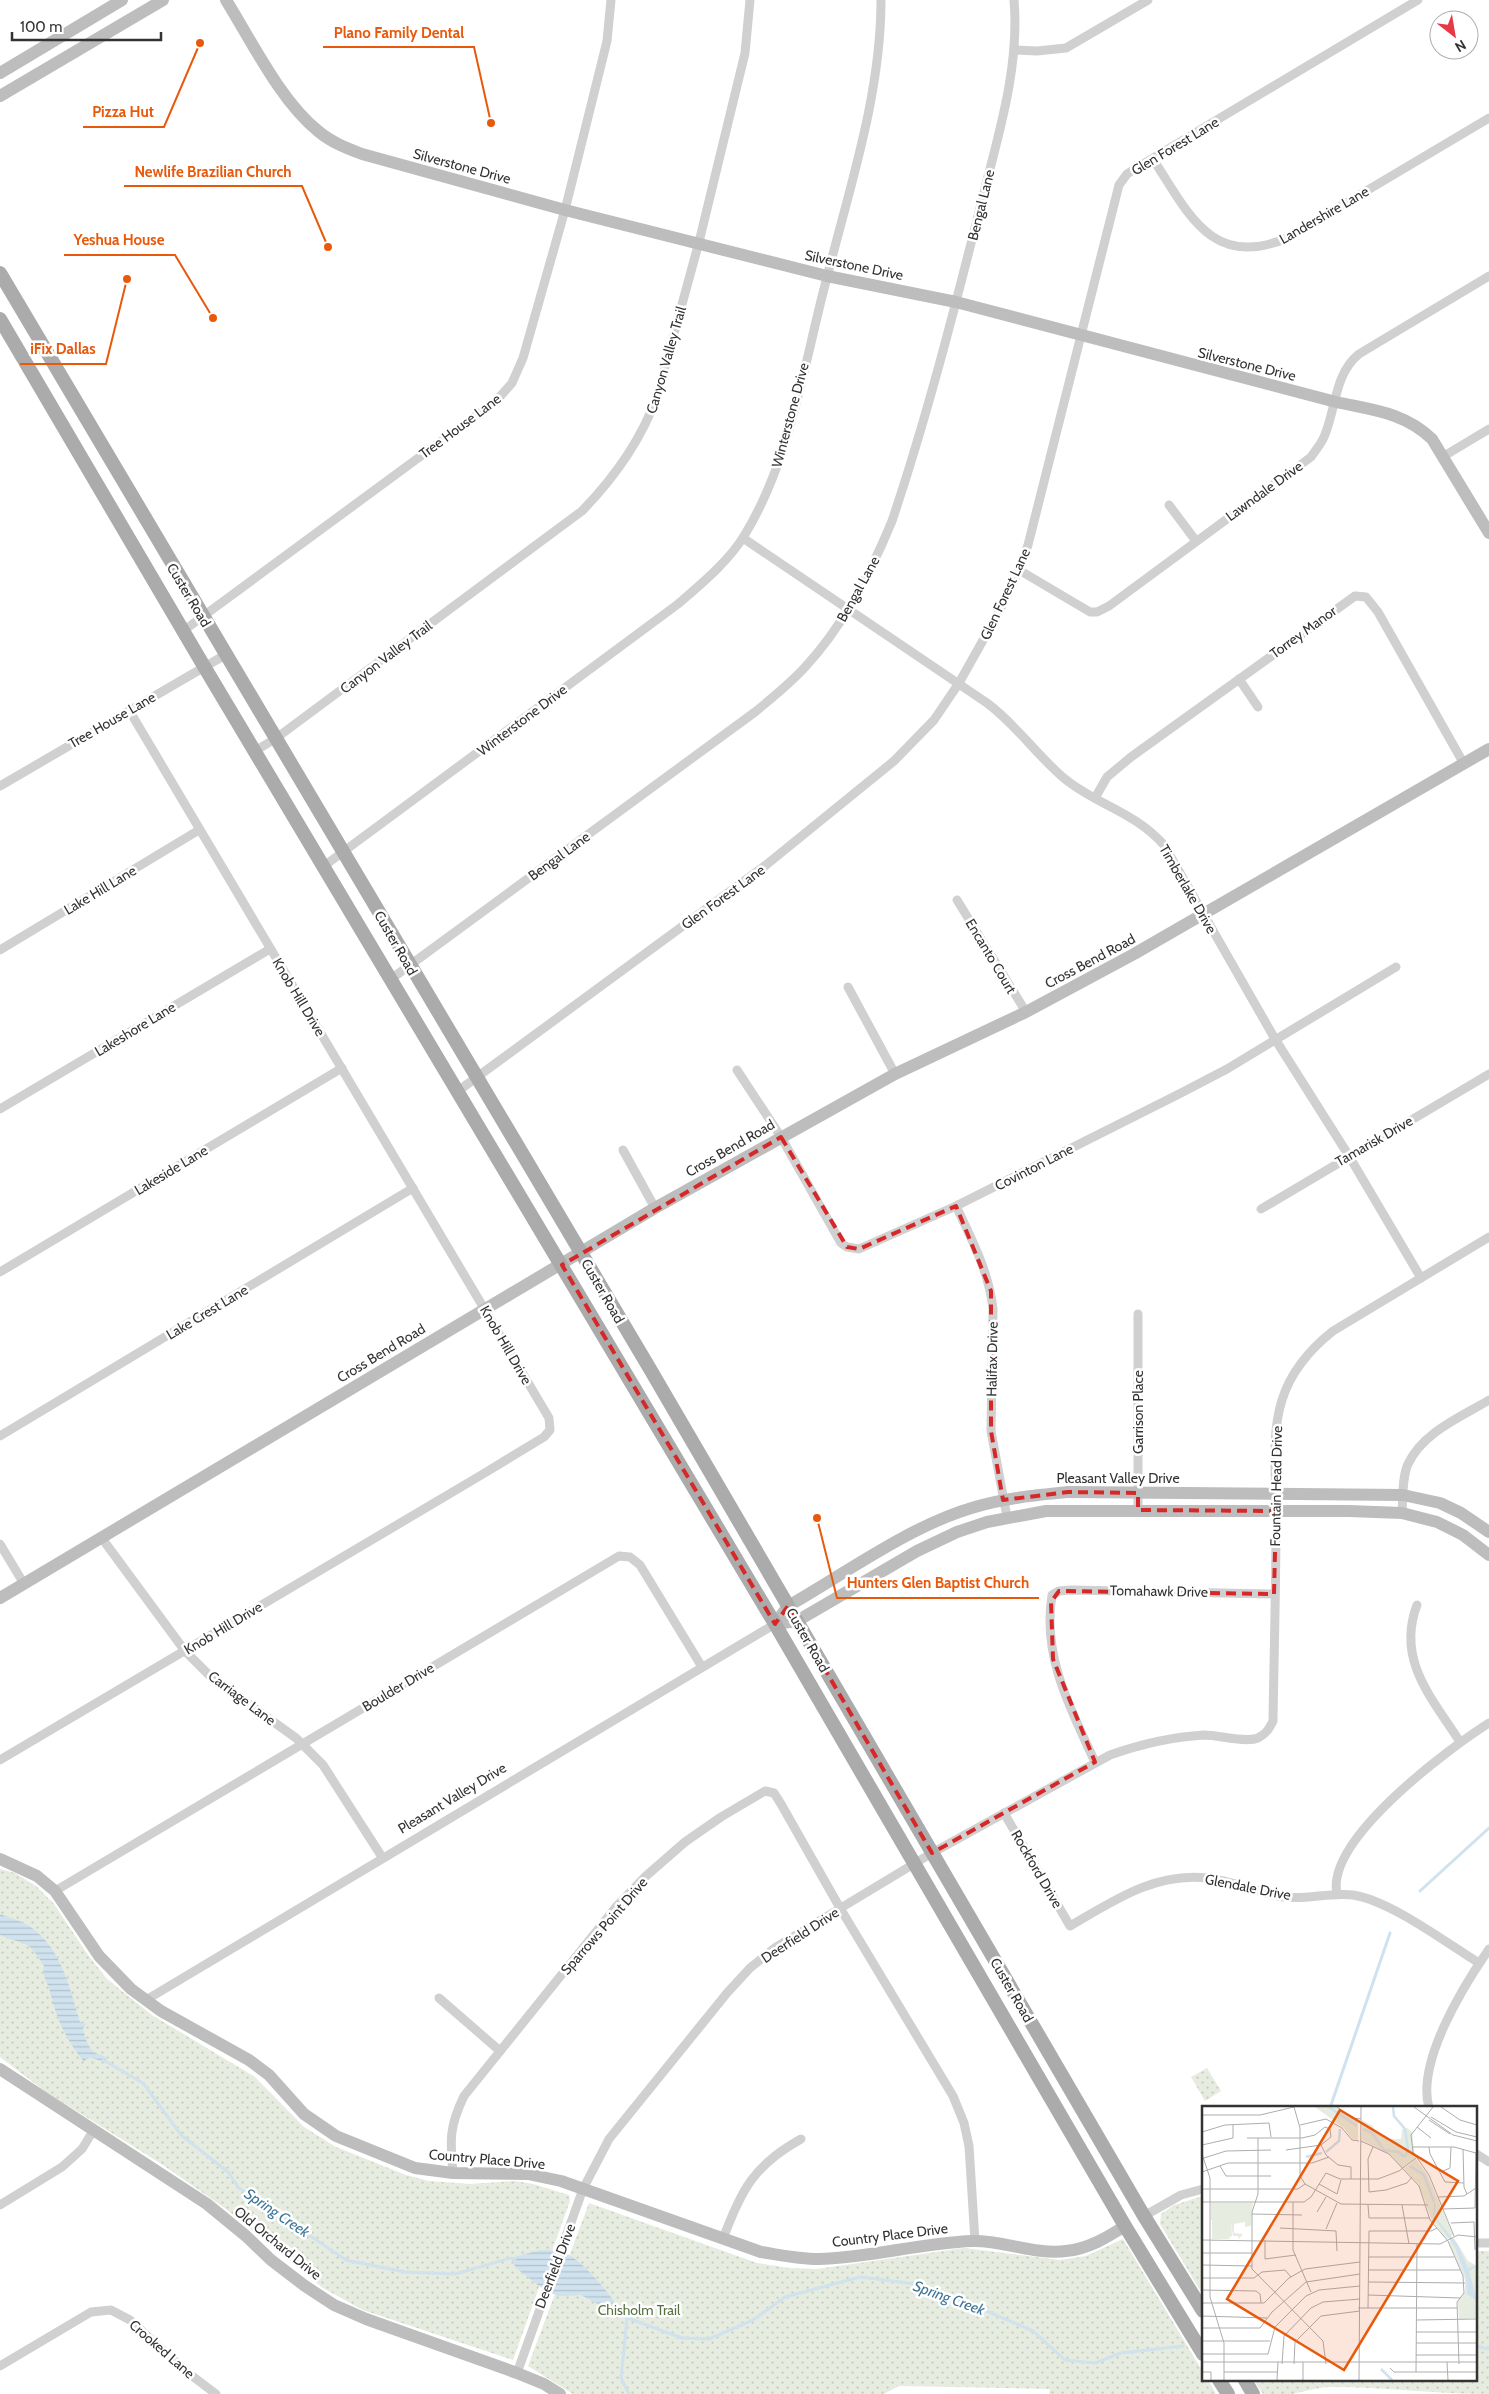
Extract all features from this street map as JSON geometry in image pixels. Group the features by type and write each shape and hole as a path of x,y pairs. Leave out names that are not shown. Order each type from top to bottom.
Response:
{"main road":[{"name":"Custer Road","path":"0,273 203,619 581,1253 1144,2216 1202,2309"},
{"name":"Custer Road","path":"0,319 205,668 774,1624 1124,2226 1202,2352"},
{"path":"1124,2226 1144,2216"},
{"path":"1220,2382 1228,2394"},
{"path":"1246,2382 1253,2394"}],"street":[{"path":"0,73 122,0"},
{"path":"0,96 162,0"},
{"name":"Silverstone Drive","path":"226,0 288,100 308,123 332,141 362,154 565,210 699,242 827,276 956,302 1082,337 1336,402 1388,413 1420,427 1432,439 1489,533"},
{"name":"Tree House Lane","path":"184,632 506,391 518,373 523,358 565,210 607,41 611,0"},
{"name":"Canyon Valley Trail","path":"255,751 275,739 582,511 612,479 633,449 650,418 699,242 745,53 750,0"},
{"name":"Winterstone Drive","path":"324,866 678,604 717,568 743,538 766,492 783,448 876,73 880,44 881,0"},
{"name":"Bengal Lane","path":"391,979 755,712 807,665 829,638 848,609 881,547 892,521 956,302 996,140 1014,50 1014,0"},
{"path":"1014,50 1038,51 1066,48 1148,0"},
{"name":"Glen Forest Lane","path":"458,1091 766,865 862,789 922,732 959,683 1019,570 1033,530 1119,185 1127,174 1418,0"},
{"path":"49,44 59,61"},
{"name":"Landershire Lane","path":"1153,159 1188,212 1209,235 1220,241 1242,247 1258,247 1287,238 1489,118"},
{"name":"Lawndale Drive","path":"1019,570 1083,609 1097,612 1109,606 1311,457 1324,438 1336,402 1340,381 1349,362 1358,354 1489,276"},
{"path":"1444,456 1489,429"},
{"path":"1169,505 1196,541"},
{"name":"Timberlake Drive","path":"743,538 959,683 1003,715 1064,778 1095,798 1141,822 1152,831 1164,845 1275,1039 1349,1156 1421,1278"},
{"name":"Torrey Manor","path":"1095,798 1107,777 1130,757 1356,596 1366,597 1378,612 1464,764"},
{"name":"Tree House Lane","path":"0,786 225,655"},
{"path":"1239,679 1258,707"},
{"name":"Knob Hill Drive","path":"0,1760 544,1436 550,1430 550,1418 129,710"},
{"name":"Cross Bend Road","path":"0,1598 655,1208 895,1074 1026,1012 1134,954 1202,913 1489,749"},
{"name":"Lake Hill Lane","path":"0,950 200,830"},
{"name":"Encanto Court","path":"957,900 1026,1012"},
{"name":"Lakeshore Lane","path":"0,1109 270,949"},
{"name":"Covinton Lane","path":"737,1070 781,1137 835,1232 847,1247 859,1249 956,1206 1181,1093 1396,967"},
{"path":"848,987 895,1074"},
{"name":"Lakeside Lane","path":"0,1272 342,1068"},
{"name":"Tamarisk Drive","path":"1261,1209 1489,1074"},
{"path":"623,1150 655,1208"},
{"name":"Lake Crest Lane","path":"0,1436 413,1188"},
{"name":"Halifax Drive","path":"956,1206 984,1266 991,1291 993,1309 991,1431 1007,1517"},
{"name":"Fountain Head Drive","path":"1273,1721 1276,1511 1275,1425 1282,1399 1291,1378 1302,1360 1315,1345 1333,1331 1489,1237"},
{"name":"Garrison Place","path":"1138,1314 1138,1510"},
{"path":"1402,1513 1408,1464 1426,1440 1489,1400"},
{"name":"Pleasant Valley Drive","path":"146,2000 774,1624 788,1606 938,1520 974,1507 1003,1500 1068,1492 1403,1495 1440,1504 1461,1513 1489,1532"},
{"name":"Pleasant Valley Drive","path":"774,1624 797,1621 917,1551 957,1532 1007,1517 1073,1510 1402,1513 1437,1522 1463,1535 1489,1555"},
{"path":"908,1536 917,1551"},
{"name":"Carriage Lane","path":"101,1537 185,1651 211,1677 303,1744 323,1765 382,1857"},
{"path":"0,1544 24,1584"},
{"name":"Boulder Drive","path":"55,1891 619,1556 630,1557 640,1565 702,1667"},
{"name":"Tomahawk Drive","path":"1094,1762 1059,1682 1053,1658 1052,1595 1058,1591 1071,1590 1274,1594"},
{"path":"1417,1605 1410,1639 1413,1662 1425,1686 1460,1742"},
{"name":"Deerfield Drive","path":"517,2373 560,2250 584,2189 609,2139 727,1993 750,1968 776,1947 913,1864 1094,1762 1141,1744 1174,1737 1207,1735 1253,1739 1268,1732 1273,1721"},
{"path":"1336,1894 1335,1888 1338,1876 1347,1854 1366,1828 1393,1798 1428,1766 1489,1723"},
{"name":"Sparrows Point Drive","path":"453,2173 450,2136 455,2115 464,2096 616,1907 646,1876 685,1842 721,1817 765,1791 774,1794 782,1804 840,1908 953,2096 964,2123 968,2146 975,2241"},
{"name":"Rockford Drive","path":"1004,1813 1070,1926"},
{"name":"Country Place Drive","path":"0,1859 37,1876 55,1891 99,1956 113,1972 146,2000 249,2060 269,2075 304,2114 336,2136 415,2168 453,2173 528,2174 561,2181 761,2252 817,2259 847,2257 948,2242 975,2241 1042,2251 1065,2251 1084,2248 1124,2226"},
{"name":"Glendale Drive","path":"1070,1926 1134,1890 1180,1878 1206,1878 1287,1897 1336,1894 1378,1902 1479,1963"},
{"path":"1429,2106 1428,2080 1438,2042 1453,2006 1489,1949"},
{"path":"438,1998 500,2051"},
{"name":"Old Orchard Drive","path":"0,2069 207,2204 246,2236 271,2260 305,2286 334,2304 366,2320 517,2373 544,2384 560,2394"},
{"path":"0,2205 62,2167 82,2149 93,2131"},
{"path":"723,2238 737,2200 748,2183 766,2162 801,2139"},
{"path":"1476,2154 1489,2162"},
{"path":"1144,2216 1181,2195 1202,2189"},
{"path":"1476,2243 1489,2243"},
{"name":"Crooked Lane","path":"0,2366 91,2312 111,2310 130,2320 210,2392"}],"highlighted area":[{"path":"781,1137 847,1247 859,1249 956,1206 991,1291 991,1431 1003,1500 1068,1492 1138,1493 1138,1510 1276,1511 1274,1594 1059,1591 1051,1602 1053,1659 1095,1762 932,1853 788,1606 775,1624 562,1265"}],"green space":[{"path":"0,1869 15,1873 36,1886 54,1904 88,1955 107,1979 152,2015 255,2077 304,2127 336,2147 406,2175 429,2181 470,2184 515,2181 533,2184 569,2195 570,2201 513,2360 363,2310 323,2288 226,2209 160,2163 46,2092 0,2057"},
{"path":"1207,2068 1221,2091 1205,2101 1191,2077"},
{"path":"1202,2196 1202,2293 1160,2224 1161,2214 1174,2205"},
{"name":"Chisholm Trail","path":"589,2203 757,2263 789,2268 817,2269 964,2248 1060,2260 1086,2256 1123,2239 1202,2370 1202,2382 1209,2382 1216,2394 1049,2394 1050,2389 899,2386 884,2394 573,2394 528,2366"},
{"path":"1476,2251 1489,2251 1489,2394 1331,2387 1317,2388 1293,2394 1263,2394 1255,2382 1476,2382"}],"water":[{"path":"0,1914 32,1928 51,1947 64,1971 80,2022 86,2024 83,2029 88,2043 95,2053 105,2056 106,2062 88,2057 84,2062 77,2053 58,2019 44,1975 44,1966 26,1944 0,1935"},
{"path":"540,2250 563,2252 580,2263 607,2291 626,2319 581,2295 559,2296 547,2292 516,2268 511,2258"}],"waterway":[{"path":"1420,1891 1489,1828"},
{"path":"1331,2106 1390,1933"},
{"name":"Spring Creek","path":"103,2060 143,2083 181,2135 228,2172 239,2188 346,2260 405,2272 455,2274 511,2258 515,2259"},
{"name":"Spring Creek","path":"625,2317 682,2338 709,2339 753,2320 785,2297 860,2277 916,2284 959,2299 1033,2331 1065,2360 1095,2363 1121,2353 1183,2346"},
{"name":"Spring Creek","path":"627,2319 621,2378 629,2394"},
{"name":"Spring Creek","path":"1476,2346 1489,2349"}],"place":[{"name":"Pizza Hut","path":"200,43"},
{"name":"Plano Family Dental","path":"491,123"},
{"name":"Newlife Brazilian Church","path":"328,247"},
{"name":"iFix Dallas","path":"127,279"},
{"name":"Yeshua House","path":"213,318"},
{"name":"Hunters Glen Baptist Church","path":"817,1518"}]}
